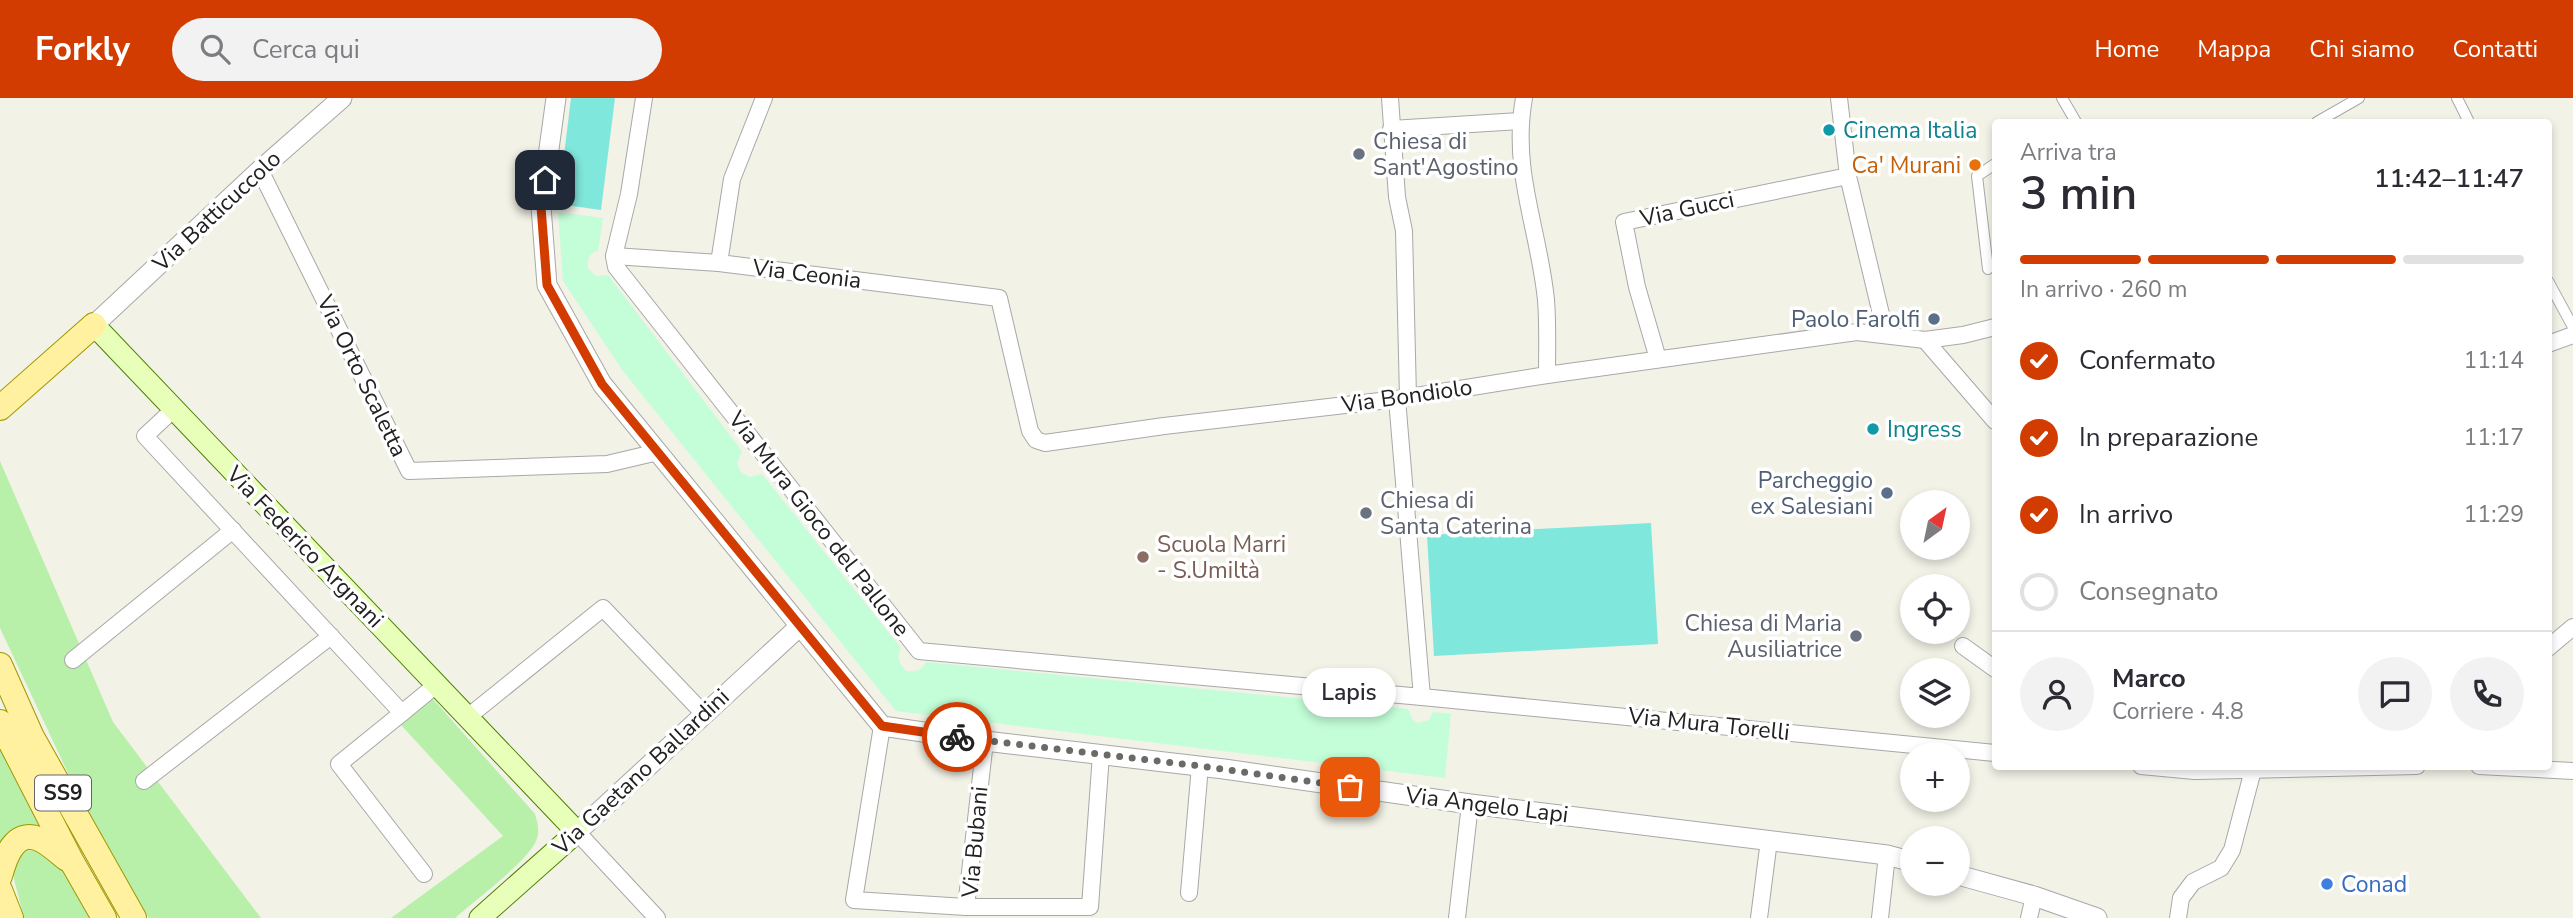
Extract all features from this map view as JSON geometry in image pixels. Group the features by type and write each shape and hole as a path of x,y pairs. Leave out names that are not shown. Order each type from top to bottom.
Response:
{"main road":[{"path":"0,408 94,325"},
{"name":"Via Federico Argnani","path":"94,325 577,832"},
{"name":"SS9","path":"0,665 32,737 134,918"},
{"name":"SS9","path":"0,722 104,918"},
{"name":"Via Gaetano Ballardini","path":"480,918 577,832"},
{"path":"0,876 6,851 22,838 38,838 72,862"},
{"path":"0,890 10,918"}],"street":[{"name":"Via Batticuccolo","path":"94,325 260,170 342,98"},
{"path":"556,98 541,207 547,285 602,384 882,726 854,900 966,907"},
{"path":"614,256 629,194 644,98"},
{"path":"719,263 732,179 764,98"},
{"path":"1390,98 1397,197 1404,231 1402,398 1422,697"},
{"path":"1524,98 1520,121 1520,160 1546,299 1547,375"},
{"path":"1839,98 1848,176 1886,335"},
{"path":"2062,98 2074,119"},
{"path":"2322,119 2359,98"},
{"path":"2457,98 2468,119"},
{"path":"1391,129 1520,121"},
{"path":"1988,269 1977,176 1992,166"},
{"name":"Via Orto Scaletta","path":"260,170 409,471 607,464 658,452"},
{"name":"Via Gucci","path":"1658,359 1637,287 1624,222 1848,176"},
{"name":"Via Ceonia","path":"614,256 719,263 999,298"},
{"name":"Via Mura Gioco del Pallone","path":"614,256 617,267 919,651 1422,697"},
{"path":"2552,288 2573,327"},
{"name":"Via Bondiolo","path":"999,298 1030,431 1035,440 1045,443 1402,398 1857,332 1924,340 1992,328"},
{"path":"2552,343 2573,335"},
{"path":"1924,340 1992,418"},
{"name":"Via Federico Argnani","path":"174,409 145,436 402,713"},
{"name":"Via Federico Argnani","path":"73,660 233,530"},
{"path":"469,716 603,608 704,715"},
{"name":"Via Gaetano Ballardini","path":"577,832 800,626"},
{"path":"2552,645 2573,627"},
{"name":"Via Federico Argnani","path":"144,781 331,636"},
{"path":"1963,646 1992,667"},
{"path":"424,874 339,764 436,685"},
{"name":"Via Mura Torelli","path":"1422,697 1992,753"},
{"name":"Via Angelo Lapi","path":"882,726 1471,804 1769,839 1900,858"},
{"name":"Via Bubani","path":"985,741 966,907 1090,907 1101,754"},
{"path":"1189,893 1200,766"},
{"path":"2178,918 2181,898 2193,882 2221,867 2232,850 2253,770"},
{"path":"2552,770 2573,771"},
{"path":"1457,918 1471,804"},
{"path":"577,832 657,918"},
{"path":"1759,918 1769,839"},
{"path":"1880,918 1887,855"},
{"path":"1970,878 2034,896 2097,918"},
{"path":"2029,918 2034,896"}],"green space":[{"path":"558,212 603,218 598,251 589,257 588,268 596,276 608,275 742,451 737,463 741,472 750,477 762,474 901,648 899,660 906,671 918,670 926,662 1408,709 1413,720 1418,723 1429,720 1433,712 1451,714 1445,778 896,711 623,371 563,281"},
{"path":"0,461 113,722 261,918 149,918 130,890 67,771 0,628"},
{"path":"433,699 535,814 538,834 531,849 522,859 455,918 391,918 503,836 401,725"},
{"path":"0,743 42,825 16,828 0,843"},
{"path":"23,850 50,852 93,918 24,918 12,871"}],"shaded area":[{"path":"571,98 615,98 601,210 558,204"},
{"path":"1651,523 1658,644 1434,656 1427,535"}],"way so far":[{"path":"957,737 1350,787"}],"place":[{"name":"Cinema Italia","path":"1829,130"},
{"name":"Chiesa di Sant'Agostino","path":"1359,154"},
{"name":"Ca' Murani","path":"1975,165"},
{"name":"Paolo Farolfi","path":"1934,319"},
{"name":"Ingress","path":"1873,429"},
{"name":"Parcheggio ex Salesiani","path":"1887,493"},
{"name":"Chiesa di Santa Caterina","path":"1366,513"},
{"name":"Scuola Marri - S.Umiltà","path":"1143,557"},
{"name":"Chiesa di Maria Ausiliatrice","path":"1856,636"},
{"name":"Lapis","path":"1350,787"},
{"name":"Conad","path":"2327,884"}],"route":[{"path":"545,180 541,207 547,285 602,384 882,726 957,737"}]}
